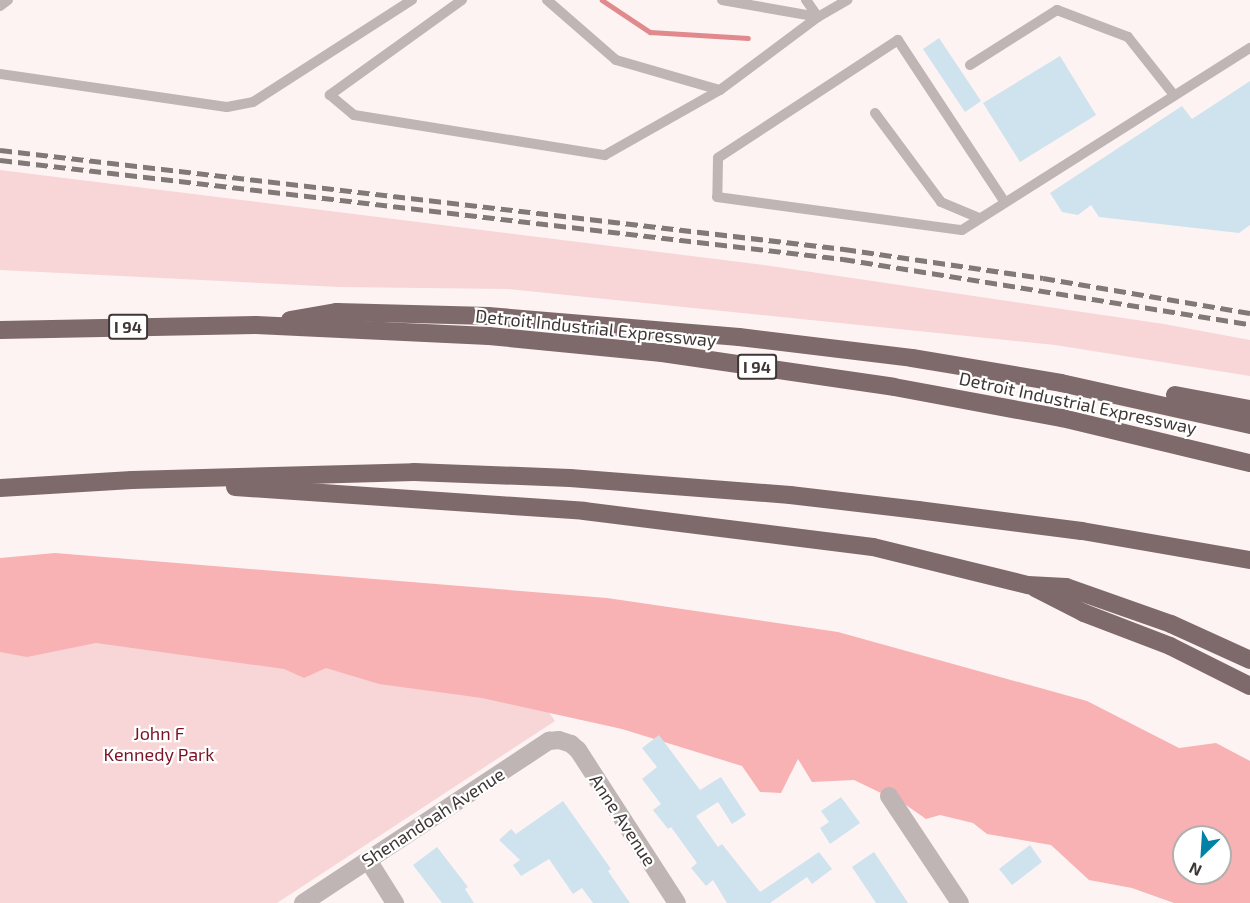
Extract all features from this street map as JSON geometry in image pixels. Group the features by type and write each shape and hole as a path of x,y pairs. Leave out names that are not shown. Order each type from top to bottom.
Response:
{"highway":[{"path":"256,325 336,312 500,317 750,339 912,358 1061,383 1250,425"},
{"name":"Detroit Industrial Expressway","path":"0,330 256,325 489,336 662,353 894,387 1051,416 1250,463"},
{"path":"1061,383 1133,387 1250,409"},
{"path":"0,488 132,480 422,472 581,479 790,495 918,510 1082,531 1250,560"},
{"path":"132,480 585,511 873,547 1028,585 1066,587 1171,624 1250,660"},
{"path":"1028,585 1084,613 1170,646 1250,686"}],"street":[{"name":"Shenandoah Avenue","path":"303,903 549,741 565,741"},
{"name":"Anne Avenue","path":"565,741 578,750 677,903"},
{"path":"889,796 960,903"},
{"path":"368,860 395,903"}],"lane":[{"path":"0,6 8,0"},
{"path":"0,74 227,107 236,106 253,102 412,0"},
{"path":"462,0 330,95 354,115 605,155 720,90 818,18 848,0"},
{"path":"547,0 616,60 720,90"},
{"path":"722,0 818,18"},
{"path":"806,0 818,18"},
{"path":"970,65 1058,10 1128,37 1174,95"},
{"path":"1004,201 898,40 718,158 717,197 962,230 1004,201 1250,48"},
{"path":"875,113 941,202 979,218"}],"green space":[{"path":"0,170 764,265 1164,324 1250,340 1250,376 1055,345 507,289 339,287 0,270"},
{"name":"John F Kennedy Park","path":"0,585 473,605 555,721 277,903 0,903"}],"shaded area":[{"path":"55,553 607,598 838,632 1087,701 1179,748 1216,743 1250,761 1250,903 1174,903 1132,888 1089,880 1051,845 987,834 973,823 940,815 926,819 906,805 854,780 812,782 798,759 781,793 760,792 742,766 622,729 482,698 379,684 326,668 304,678 284,669 96,643 27,657 0,652 0,558"}],"building":[{"path":"939,38 981,101 965,112 923,49"},
{"path":"1060,56 1096,115 1020,162 983,103"},
{"path":"1250,81 1250,225 1239,233 1099,217 1091,205 1078,215 1062,212 1050,193 1182,106 1192,119"},
{"path":"659,735 700,790 721,777 746,815 732,824 718,802 696,816 718,847 722,844 760,892 819,852 832,869 812,884 807,877 770,903 727,903 713,880 706,886 691,868 697,863 671,827 668,829 653,810 661,804 642,779 657,767 642,748"},
{"path":"841,797 860,823 830,844 820,828 829,822 821,811"},
{"path":"563,801 611,869 608,871 630,903 593,903 582,888 573,894 549,859 521,876 513,865 520,860 499,840 511,829 516,834"},
{"path":"1030,845 1042,862 1012,885 999,869"},
{"path":"437,847 468,887 465,889 474,903 442,903 413,865"},
{"path":"874,852 908,903 876,903 852,867"}],"waterway":[{"path":"602,0 650,32 748,38"}],"railway":[{"path":"0,150 844,249 1043,278 1250,313"},
{"path":"0,160 843,259 1250,324"}]}
